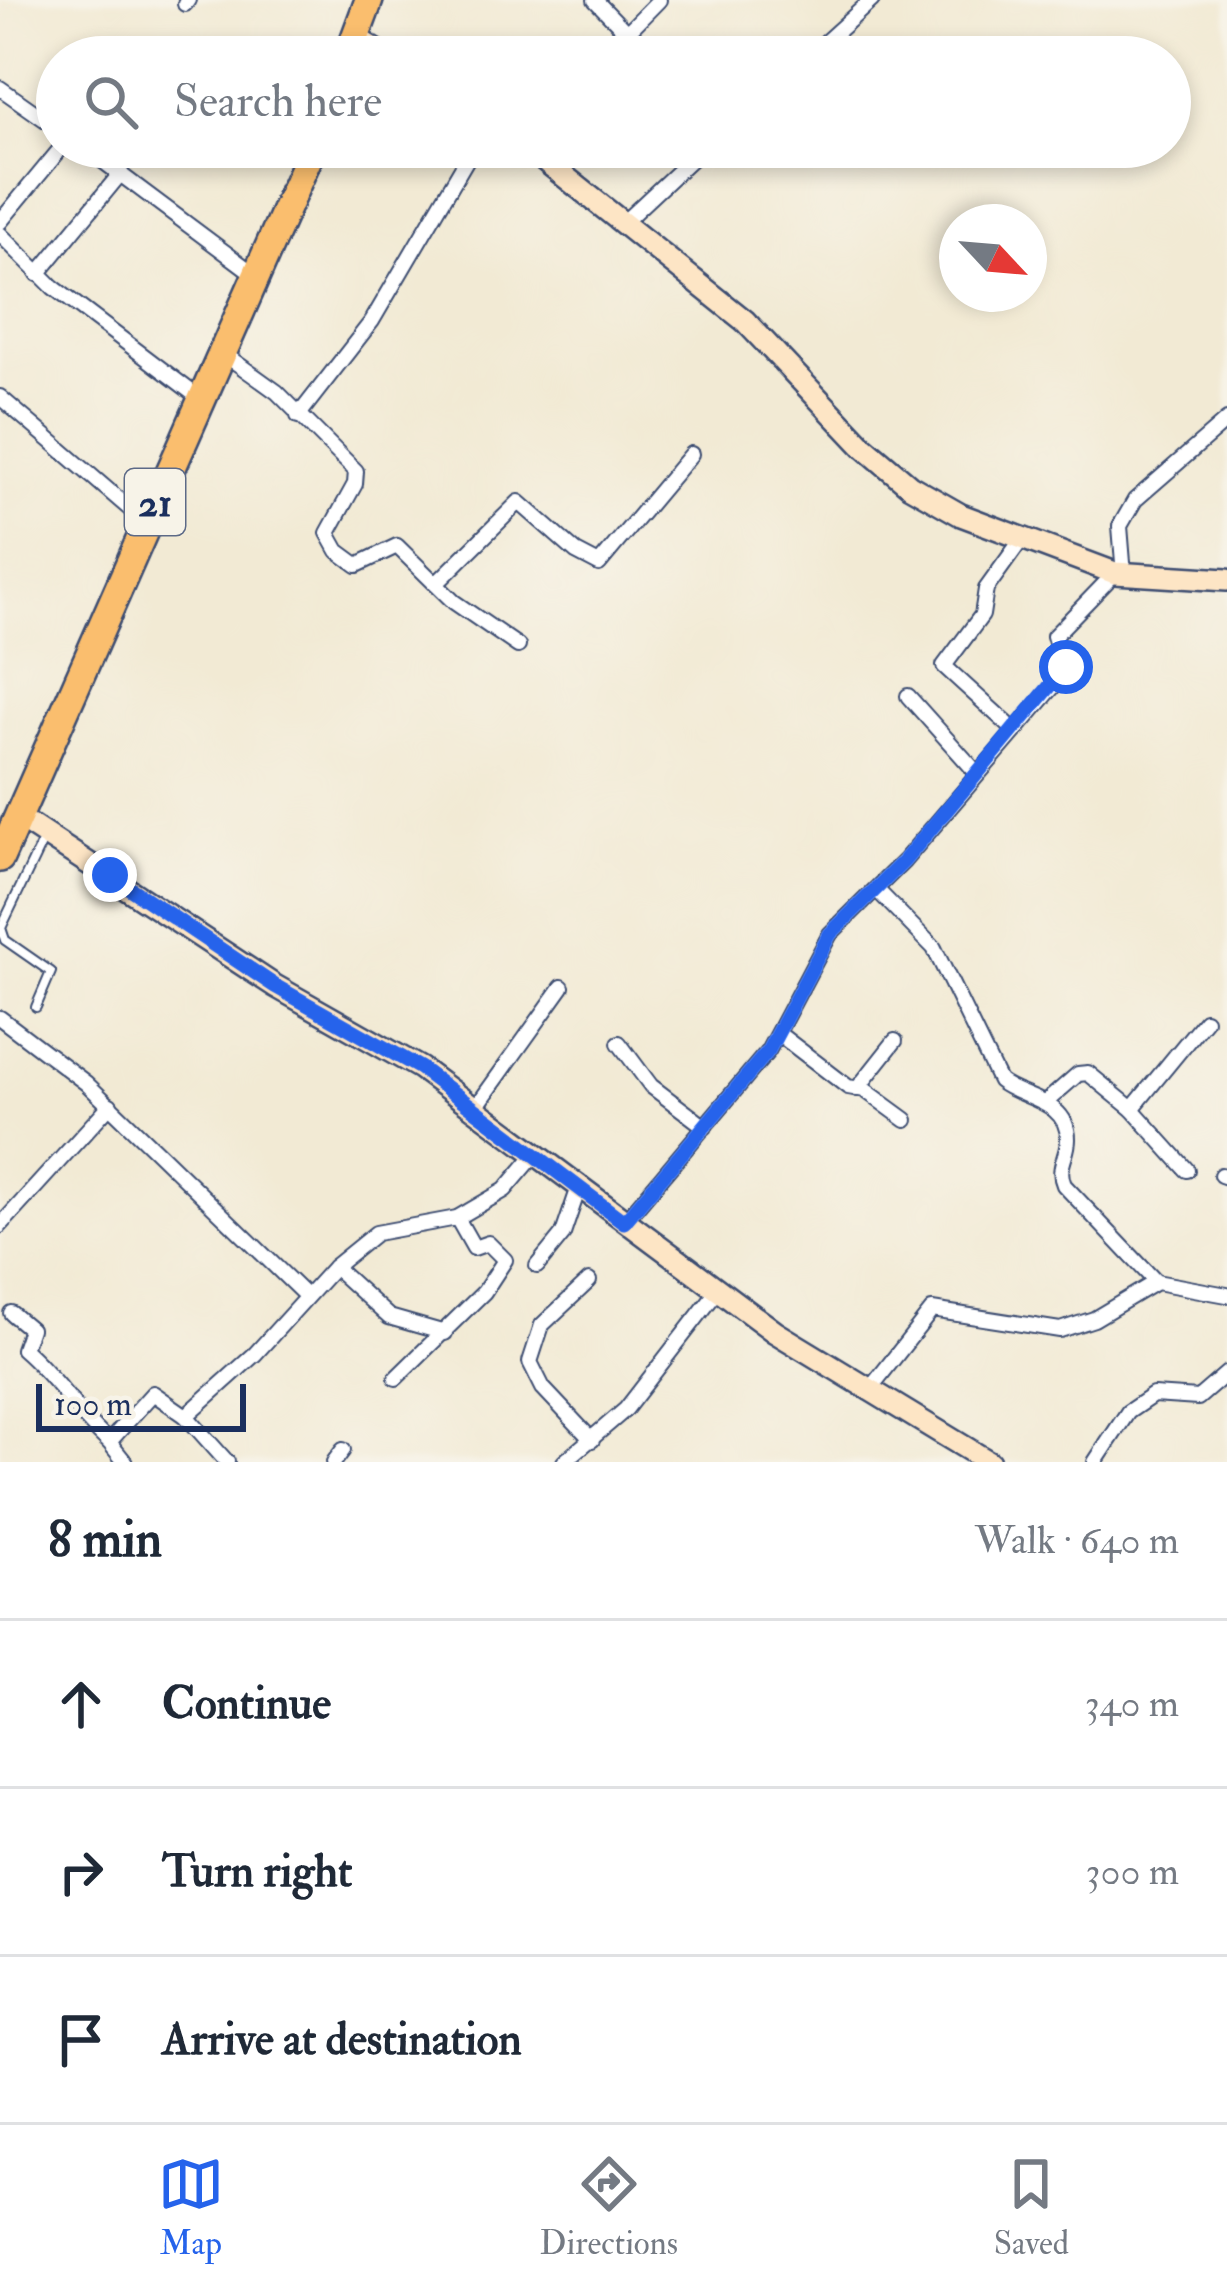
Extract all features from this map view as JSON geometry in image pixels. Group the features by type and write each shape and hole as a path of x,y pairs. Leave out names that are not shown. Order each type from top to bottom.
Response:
{"highway":[{"path":"356,36 369,0"},
{"name":"21","path":"0,858 304,168"}],"street":[{"path":"595,0 626,32"},
{"path":"622,36 659,0"},
{"path":"832,36 872,0"},
{"path":"0,88 36,113"},
{"path":"0,223 45,168"},
{"path":"115,168 258,277"},
{"path":"298,416 372,321 462,168"},
{"path":"557,168 745,321 886,467 943,506 1120,574 1227,580"},
{"path":"624,222 682,168"},
{"path":"38,274 122,173"},
{"path":"0,234 38,274 202,400"},
{"path":"224,354 278,392 356,471 356,484 328,533 338,551 357,565 398,546 436,584 518,646"},
{"path":"0,397 145,523"},
{"path":"624,1222 779,1034 830,934 904,861 1066,670 1054,636 1120,574 1120,526 1135,500 1227,420"},
{"path":"436,584 518,502 576,552 599,564 691,454"},
{"path":"1013,729 944,665 977,622 986,589 1022,539"},
{"path":"908,696 977,773"},
{"path":"18,817 275,986 420,1068 533,1157 718,1290 989,1462"},
{"path":"879,888 934,947 999,1081 1046,1102 1068,1134 1059,1171 1064,1185 1156,1282 1227,1294"},
{"path":"474,1110 562,987"},
{"path":"0,1018 110,1105 306,1295"},
{"path":"1132,1109 1204,1020"},
{"path":"779,1034 906,1120"},
{"path":"857,1089 895,1040"},
{"path":"619,1043 651,1086 705,1126"},
{"path":"1046,1102 1083,1072 1132,1109 1186,1170"},
{"path":"0,1226 110,1105"},
{"path":"186,1416 254,1354 334,1267 385,1230 457,1218 505,1190 533,1157"},
{"path":"536,1266 562,1234 578,1190"},
{"path":"396,1378 484,1292 505,1260 488,1243 474,1248 457,1218"},
{"path":"334,1267 389,1317 445,1333"},
{"path":"589,1281 550,1313 534,1339 530,1362 543,1388 592,1441"},
{"path":"869,1390 932,1310 1060,1330 1094,1319 1156,1282"},
{"path":"564,1462 641,1392 718,1290"},
{"path":"11,1313 29,1327 23,1348 60,1382 76,1411 124,1462"},
{"path":"1095,1462 1135,1406 1163,1391 1198,1398 1227,1373"},
{"path":"110,1442 153,1393 186,1416 227,1462"}],"lane":[{"path":"36,1006 50,969 5,940 1,928 46,834"}],"route":[{"path":"110,875 275,986 420,1068 624,1222 768,1051 830,934 904,861 1066,667"}]}
